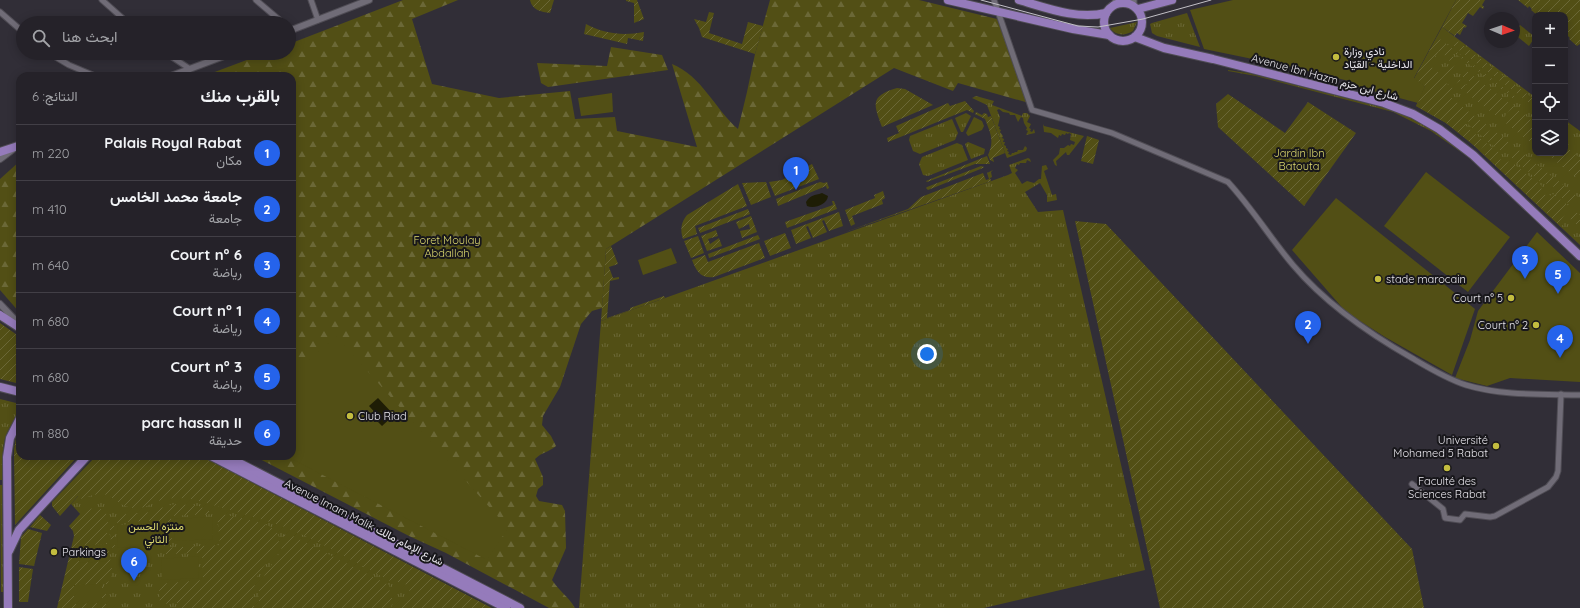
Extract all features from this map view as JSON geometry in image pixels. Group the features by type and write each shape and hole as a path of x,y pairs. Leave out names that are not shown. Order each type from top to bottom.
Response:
{"main road":[{"path":"948,0 1073,30 1109,35 1120,41 1128,41 1136,37 1141,31 1143,23 1142,16 1134,4"},
{"path":"1019,0 1071,14 1089,15 1106,13"},
{"path":"1109,35 1104,26 1104,19 1106,13 1116,2 1134,4 1172,0"},
{"name":"Avenue Ibn Hazm شارع ابن حزم","path":"1136,37 1154,46 1384,103 1413,114 1440,129 1473,155 1580,256"},
{"path":"0,152 16,147"},
{"path":"0,315 16,325"},
{"path":"0,387 16,391"},
{"path":"8,608 8,448 13,429 16,424"},
{"path":"7,555 18,530 82,460"},
{"name":"Avenue Imam Malik شارع الإمام مالك","path":"219,460 506,608"},
{"name":"Avenue Imam Malik شارع الإمام مالك","path":"234,460 520,608"}],"street":[{"path":"102,0 120,16"},
{"path":"256,0 275,16"},
{"path":"311,0 318,20"},
{"path":"296,28 368,0"},
{"path":"994,0 1032,110 1112,133 1228,182 1239,194 1294,266 1321,294 1346,316 1372,334 1433,370 1465,385 1486,390 1580,395"},
{"path":"0,12 16,26"},
{"path":"61,60 86,72"},
{"path":"176,60 190,69"},
{"path":"182,72 214,60"},
{"path":"0,159 16,148"},
{"path":"0,304 16,322"},
{"path":"1412,484 1443,509 1445,518 1460,520 1465,514 1494,516 1518,502 1530,498 1548,487 1556,477 1559,465 1561,394"}],"green space":[{"name":"Foret Moulay Abdallah","path":"403,0 458,0 412,19 432,84 499,98 570,91 575,119 615,117 617,131 697,147 672,64 692,76 738,129 755,54 770,0 919,0 997,19 1029,103 958,83 953,91 894,68 606,249 602,308 592,311 581,324 560,387 543,416 542,425 551,436 556,446 535,459 543,477 543,485 538,489 536,496 539,501 562,505 565,511 566,548 552,580 575,608 549,608 446,553 409,536 262,460 296,460 296,72 215,72 246,60 296,60 296,41"},
{"path":"530,0 554,0 550,13 540,11 535,8"},
{"path":"626,0 637,0 644,19 634,23 634,3"},
{"name":"نادي وزارة الداخلية - القيّاد","path":"1233,0 1456,0 1414,78 1425,86 1418,103 1358,87 1354,85 1353,82 1287,66 1204,49 1190,10"},
{"path":"1456,0 1485,0 1482,5 1484,7 1483,9 1480,7 1473,16 1468,13 1462,23 1467,26 1465,28 1464,27 1460,35 1457,33 1455,36 1442,27"},
{"path":"1518,0 1580,0 1580,44 1577,46 1569,39 1568,12 1533,12 1529,6 1528,8"},
{"path":"709,12 714,13 709,33 742,44 748,22 763,26 755,54 702,37 694,19 706,22"},
{"path":"1187,13 1200,47 1157,36 1152,33 1150,24"},
{"path":"1137,22 1133,31 1127,34 1115,33 1110,28"},
{"path":"586,24 607,32 621,34 644,32 643,41 628,38 627,44 584,34"},
{"path":"1520,25 1532,35 1532,42 1529,46 1520,39"},
{"path":"1442,27 1532,95 1532,156 1568,156 1568,122 1580,131 1580,245 1469,141 1446,123 1416,106 1425,86 1414,79"},
{"path":"1437,37 1516,97 1514,99 1452,51 1447,57 1439,51 1429,65 1441,75 1451,62 1448,59 1451,55 1458,60 1443,81 1454,89 1449,96 1469,112 1465,120 1466,126 1482,140 1477,148 1446,123 1416,106 1425,86 1414,79"},
{"path":"1455,39 1532,98 1532,105 1451,44"},
{"path":"611,47 662,55 668,70 548,87 541,83 537,63 607,66"},
{"path":"1228,70 1247,73 1389,109 1411,118 1431,129 1468,157 1431,131 1393,112"},
{"path":"1467,71 1510,104 1499,118 1456,85 1460,79 1463,85 1466,85 1469,82 1469,79 1462,77"},
{"path":"897,88 905,89 933,105 882,127 877,113 876,102 882,94"},
{"path":"612,93 613,112 581,116 578,98"},
{"name":"Jardin Ibn Batouta","path":"1228,94 1285,133 1308,102 1356,133 1304,206 1218,127 1216,104"},
{"path":"976,96 994,101 992,105 1022,116 1023,113 1027,113 1030,116 1027,122 1031,124 1029,128 1031,129 1030,131 1032,132 1034,129 1035,133 1026,135 1028,131 1026,130 1027,128 1023,118 1021,117 1018,122 1015,115 1010,115 1009,113 1003,112 999,109 997,110 1000,117 998,126 1000,127 1000,132 1003,136 1002,138 1004,139 1003,142 1005,142 1004,145 1008,149 1008,154 1011,155 1018,150 1023,150 1025,146 1027,148 1026,151 1007,158 987,105 972,98"},
{"path":"965,101 974,111 973,113 967,110 888,142 887,138 899,133 896,126 948,103 950,106"},
{"path":"1513,106 1532,121 1532,144 1502,120"},
{"path":"976,112 982,115 984,113 987,114 988,117 991,116 1005,153 993,158 994,162 990,160 988,155 991,145 989,128 985,119 975,114"},
{"path":"966,113 971,116 963,132 961,132 955,118"},
{"path":"1472,114 1491,128 1484,138 1468,124 1469,118"},
{"path":"974,117 982,121 984,126 982,130 968,136 966,133"},
{"path":"952,119 958,133 955,140 920,154 913,151 909,140 910,136"},
{"path":"1043,124 1044,126 1084,136 1069,155 1067,155 1066,152 1056,161 1057,166 1053,160 1059,154 1060,148 1064,148 1068,145 1070,146 1071,144 1074,145 1075,142 1070,140 1071,134 1069,133 1066,133 1065,135 1062,134 1061,136 1059,135 1058,138 1051,133 1044,132"},
{"path":"1495,131 1512,145 1508,150 1501,151 1487,141"},
{"path":"1087,136 1099,140 1093,164 1081,161"},
{"path":"968,142 985,149 984,154 971,159 965,144"},
{"path":"957,143 962,145 968,160 928,176 923,175 919,164 922,157"},
{"path":"1486,143 1500,153 1499,157 1502,162 1506,163 1510,161 1542,186 1541,190 1543,194 1549,196 1553,194 1570,207 1558,224 1480,151"},
{"path":"1515,147 1531,160 1525,169 1512,159 1511,152"},
{"path":"1568,148 1580,158 1580,180 1549,156 1568,156"},
{"path":"987,156 990,164 975,164 927,182 926,181"},
{"path":"1028,158 1031,162 1027,160 1026,163 1020,163 1019,165 1017,164 1015,168 1018,170 1015,173 1022,184 1027,181 1034,183 1041,179 1042,166 1046,165 1048,169 1044,171 1052,195 1056,194 1057,200 1047,202 1047,195 1040,183 1025,192 1038,212 1063,210 1145,570 984,608 579,608 601,321 1008,175 1012,173 1009,165"},
{"path":"1535,163 1554,178 1551,183 1544,184 1528,172"},
{"path":"812,164 819,179 775,196 769,182 782,180"},
{"path":"16,165 16,308 0,290 0,179"},
{"path":"981,166 984,167 928,190 926,188 927,187"},
{"path":"993,170 991,172 991,181 843,233 908,209 921,197 983,173 986,180 989,179 987,173"},
{"path":"1426,172 1510,237 1468,292 1384,226"},
{"path":"1557,180 1578,197 1572,206 1554,192 1553,184"},
{"path":"766,182 771,197 751,205 742,183"},
{"path":"820,182 827,182 829,188 827,189 826,186 778,206 776,199"},
{"path":"738,184 747,206 695,226 697,234 683,239 683,220 687,215"},
{"path":"883,191 885,198 882,200 883,204 852,216 855,224 851,226 845,210 875,198 874,195"},
{"name":"stade marocain","path":"1336,198 1475,309 1452,375 1385,337 1346,312 1292,250"},
{"path":"832,201 834,201 837,209 787,228 785,222 833,205"},
{"path":"748,209 750,214 700,233 698,228"},
{"path":"1572,209 1580,215 1580,227 1569,218 1561,227 1559,225"},
{"path":"839,212 843,226 829,231 824,220 822,221 827,232 813,238 808,226 806,227 811,238 796,244 791,230"},
{"path":"751,216 757,232 742,238 740,231 750,229 749,224 739,229 736,222"},
{"path":"1075,221 1106,224 1412,549 1424,608 1160,608"},
{"path":"716,230 718,236 708,239 710,244 719,238 722,246 707,251 701,236"},
{"name":"stade marocain","path":"1537,232 1580,273 1580,382 1510,378 1487,386 1455,378 1470,340 1478,311"},
{"path":"785,233 791,248 770,256 764,241"},
{"path":"758,235 760,239 709,258 708,254"},
{"path":"698,236 704,253 691,258 684,241"},
{"path":"759,243 765,258 714,277 706,277 702,275 695,268 692,260 705,255 708,262"},
{"path":"611,246 618,264 609,267 613,278 619,277 619,279 610,281 607,318 664,296 665,298 601,321 606,249"},
{"path":"671,248 677,263 643,275 638,260"},
{"path":"0,323 16,334 16,383 0,379"},
{"name":"Club Riad","path":"336,336 508,528 487,560 294,460 296,460 296,371"},
{"path":"0,399 16,403 16,418 4,440 2,480 0,480"},
{"path":"16,438 16,460 74,460 15,525 14,449"},
{"path":"92,460 209,460 492,608 399,608 401,602 407,600 410,594 407,585 399,582 392,582 314,540 280,525 196,500 179,498 166,499 144,507 133,508 125,506 106,495 92,495 82,499 78,496 60,516 52,506 52,502"},
{"name":"منتزه الحسن الثاني","path":"110,460 188,460 474,608 60,608 82,516 71,504"},
{"path":"0,485 2,485 3,592 1,592"},
{"path":"178,504 199,506 215,514 171,516 172,545 160,546 158,520 114,523 115,551 113,551 110,528 114,519 126,514 145,513"},
{"path":"93,508 100,509 107,515 107,544 78,546 107,561 106,547 108,547 112,575 107,584 74,585 74,603 102,603 102,587 106,587 106,608 57,608 74,536 73,531 69,526 80,514"},
{"path":"217,513 250,520 269,526 276,531 279,537 275,551 257,577 253,600 254,608 179,608 178,603 160,604 159,584 203,580 202,553 164,554 164,548 220,545"},
{"path":"40,515 51,525 47,531 30,527"},
{"path":"212,517 213,539 175,541 174,519"},
{"path":"154,523 155,545 118,548 117,525"},
{"path":"28,529 42,533 34,566 19,564 21,537"},
{"path":"289,534 389,585 390,595 393,600 391,608 260,608 260,585 283,545 284,535"},
{"path":"106,544 107,561 79,563 78,546"},
{"path":"198,556 199,578 162,580 161,559"},
{"path":"19,567 33,569 28,602 19,602"},
{"path":"102,584 102,603 74,604 74,585"}],"shaded area":[{"path":"822,193 828,196 823,204 816,207 807,206 806,202 809,198"},
{"path":"378,398 394,415 382,426 378,422 381,419 369,406"}],"tram line":[{"path":"981,0 1078,26 1098,27 1143,19 1211,0"}],"place":[{"name":"نادي وزارة الداخلية - القيّاد","path":"1336,57"},
{"name":"Palais Royal Rabat","path":"796,190"},
{"name":"stade marocain","path":"1378,279"},
{"name":"Court n° 6","path":"1525,279"},
{"name":"Court n° 3","path":"1558,294"},
{"name":"Court n° 5","path":"1511,298"},
{"name":"Court n° 2","path":"1536,325"},
{"name":"جامعة محمد الخامس","path":"1308,344"},
{"name":"Court n° 1","path":"1560,358"},
{"name":"Club Riad","path":"350,416"},
{"name":"Université Mohamed 5 Rabat","path":"1496,446"},
{"name":"Faculté des Sciences Rabat","path":"1447,468"},
{"name":"Parkings","path":"54,552"},
{"name":"parc hassan II","path":"134,581"}]}
